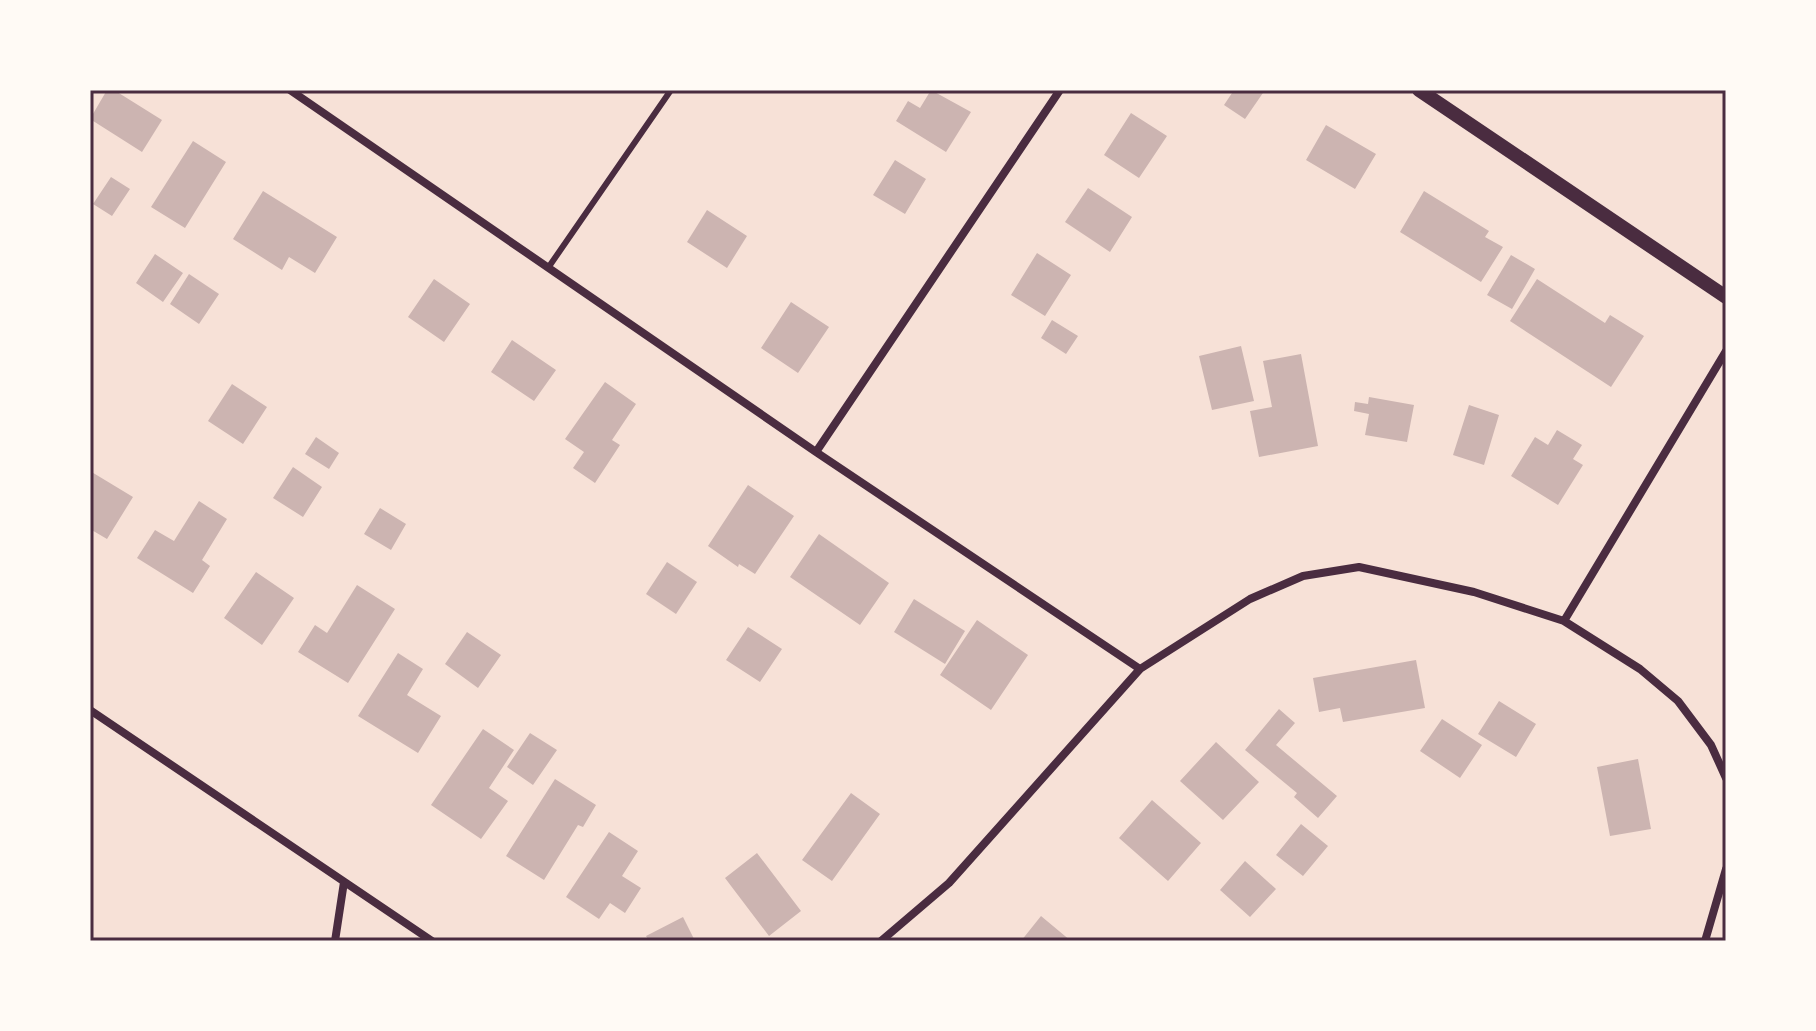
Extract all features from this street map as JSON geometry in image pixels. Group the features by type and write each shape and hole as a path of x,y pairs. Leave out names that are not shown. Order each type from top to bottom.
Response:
{"street":[{"path":"290,90 816,452 1140,669"},
{"path":"816,452 1060,90"},
{"path":"1419,90 1726,297"},
{"path":"1564,621 1726,351"},
{"path":"881,941 949,883 1140,669 1250,599 1303,576 1359,567 1474,592 1564,621 1640,669 1678,701 1711,745 1726,778"},
{"path":"90,710 432,941"},
{"path":"1705,941 1726,869"},
{"path":"335,941 344,882"}],"lane":[{"path":"548,268 671,90"}],"building":[{"path":"107,90 114,90 162,120 142,152 90,119"},
{"path":"931,90 971,112 946,152 896,121 908,101 920,108"},
{"path":"1234,90 1265,90 1245,119 1224,105"},
{"path":"1131,113 1167,136 1139,178 1104,155"},
{"path":"1326,125 1376,154 1355,189 1306,160"},
{"path":"193,141 226,162 185,228 151,207"},
{"path":"895,160 926,179 905,214 873,195"},
{"path":"111,177 130,189 112,216 93,204"},
{"path":"1088,188 1132,217 1110,252 1065,222"},
{"path":"263,191 337,237 315,273 289,257 282,270 233,239"},
{"path":"1424,191 1489,231 1485,237 1503,247 1481,282 1400,232"},
{"path":"707,210 747,236 727,268 687,242"},
{"path":"1037,253 1071,275 1045,316 1011,295"},
{"path":"155,254 183,273 163,302 136,283"},
{"path":"1511,255 1535,269 1512,309 1487,295"},
{"path":"189,274 219,294 199,324 170,304"},
{"path":"434,279 470,304 444,342 408,317"},
{"path":"1537,279 1605,323 1610,315 1644,336 1611,387 1510,321"},
{"path":"791,302 829,327 798,373 761,348"},
{"path":"1052,320 1078,336 1066,354 1041,338"},
{"path":"512,340 556,370 534,401 491,372"},
{"path":"1241,346 1254,401 1212,410 1199,356"},
{"path":"1301,354 1318,446 1259,457 1250,411 1272,407 1263,361"},
{"path":"605,382 636,404 612,440 620,445 595,483 573,468 584,452 565,439"},
{"path":"232,384 267,407 243,444 208,421"},
{"path":"1369,397 1414,405 1407,442 1365,435 1369,414 1354,411 1355,402 1368,404"},
{"path":"1469,405 1499,415 1484,465 1453,455"},
{"path":"1557,430 1582,445 1573,459 1583,465 1558,505 1511,476 1535,437 1548,445"},
{"path":"316,437 339,453 329,469 305,454"},
{"path":"293,467 322,487 303,517 273,498"},
{"path":"90,471 133,497 107,539 90,529"},
{"path":"748,485 794,516 755,574 739,564 738,567 708,546"},
{"path":"199,501 227,519 202,560 210,566 193,593 137,558 155,530 174,541"},
{"path":"380,508 406,524 391,550 364,534"},
{"path":"819,534 889,583 860,625 790,577"},
{"path":"667,562 697,582 676,614 646,594"},
{"path":"256,572 294,598 262,645 224,618"},
{"path":"357,585 395,609 348,683 298,652 315,625 327,633"},
{"path":"914,599 965,631 945,664 894,632"},
{"path":"977,620 1028,655 991,710 940,675"},
{"path":"748,627 782,649 760,682 726,660"},
{"path":"467,632 501,655 478,688 445,664"},
{"path":"398,653 423,669 407,695 441,716 418,753 358,716"},
{"path":"1416,660 1425,708 1343,722 1340,708 1319,712 1313,678"},
{"path":"1499,701 1536,724 1516,757 1478,734"},
{"path":"1279,709 1295,723 1276,745 1337,796 1318,818 1294,797 1297,793 1245,750"},
{"path":"1442,719 1482,745 1460,778 1420,751"},
{"path":"483,729 514,750 489,788 508,801 481,839 431,805"},
{"path":"530,733 557,750 533,785 507,767"},
{"path":"1216,742 1259,782 1223,820 1180,781"},
{"path":"1638,759 1651,829 1610,836 1597,767"},
{"path":"555,779 596,805 583,827 578,825 544,880 506,856"},
{"path":"851,793 880,814 832,881 802,860"},
{"path":"1152,800 1201,843 1168,881 1119,838"},
{"path":"1301,824 1328,846 1303,876 1276,855"},
{"path":"609,832 638,851 622,876 641,888 625,913 610,903 599,919 566,897"},
{"path":"757,853 801,911 769,936 725,878"},
{"path":"1245,861 1276,889 1250,917 1220,890"},
{"path":"1041,916 1071,941 1021,941"},
{"path":"683,917 695,941 649,941 646,936"}]}
